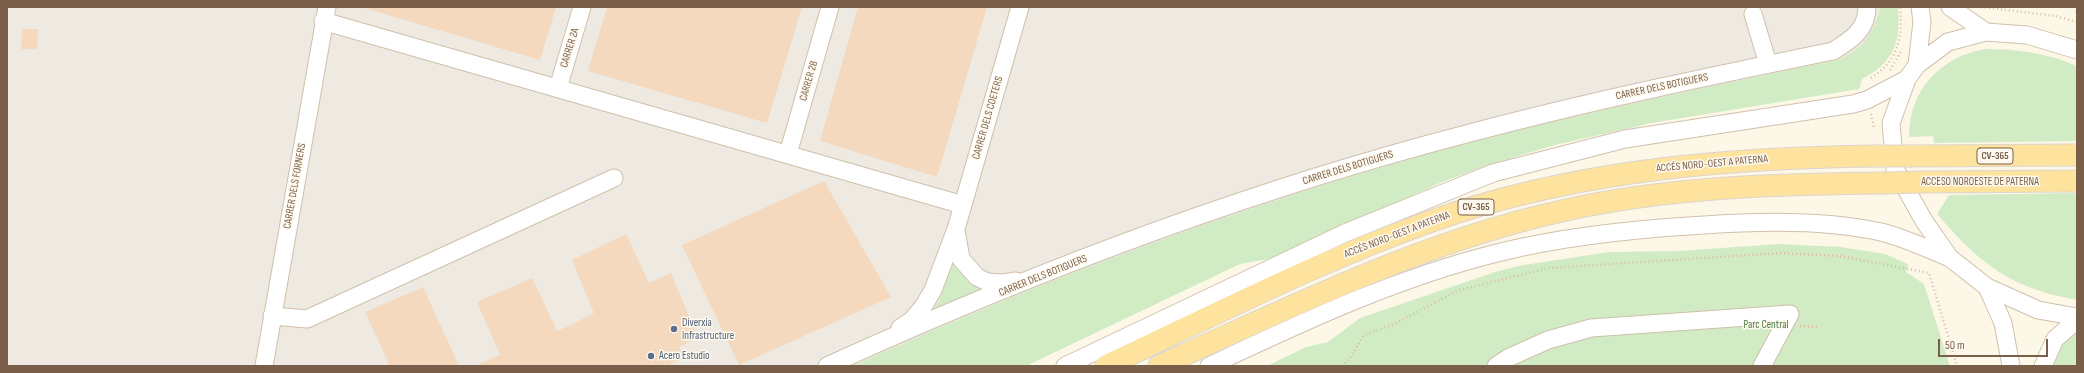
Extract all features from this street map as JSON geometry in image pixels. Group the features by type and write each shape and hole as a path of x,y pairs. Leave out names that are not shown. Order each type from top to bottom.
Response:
{"main road":[{"name":"ACCÉS NORD-OEST A PATERNA","path":"1106,366 1338,257 1398,233 1457,213 1513,197 1572,183 1680,166 1797,157 2077,155"},
{"name":"ACCESO NOROESTE DE PATERNA","path":"1295,305 1353,279 1455,240 1565,210 1620,199 1688,191 1756,186 1922,182 2077,181"},
{"name":"CV-365","path":"1159,366 1295,305"},
{"path":"1174,366 1295,305"}],"street":[{"name":"CARRER 2A","path":"558,88 582,7"},
{"name":"CARRER 2B","path":"788,154 830,7"},
{"name":"CARRER DELS COETERS","path":"871,346 911,321 923,307 933,290 956,229 1020,7"},
{"name":"CARRER DELS BOTIGUERS","path":"827,366 871,346 1044,274 1224,207 1378,159 1470,133 1621,96 1833,51 1854,39 1867,17 1868,7"},
{"path":"1920,7 1922,22 1912,72 1892,123 1895,169 1924,221 1950,258"},
{"path":"1950,7 1986,32"},
{"path":"325,14 558,88 963,205"},
{"name":"CARRER DELS FORNERS","path":"264,366 325,14"},
{"path":"1753,14 1768,64"},
{"path":"1065,366 1345,233 1493,173 1625,138 1865,101 1912,72 1948,42 1986,32 2027,35 2077,50"},
{"path":"272,316 307,319 614,178"},
{"path":"1209,366 1323,312 1374,292 1498,253 1566,239 1656,228 1729,223 1800,224 1860,228 1884,232 1950,258 1987,287 2038,310 2077,317"},
{"name":"CARRER DELS COETERS","path":"956,229 961,259 977,277 986,282 1004,283 1044,274"},
{"path":"1987,287 2003,323 2011,366"},
{"path":"1496,366 1508,358 1548,340 1590,328 1790,314 1762,366"},
{"path":"2043,366 2055,339 2077,320"}],"path":[{"path":"1865,101 1863,85 1883,71 1897,50 1902,27 1900,7"},
{"path":"1981,7 2056,16 2077,22"},
{"path":"2074,7 2077,14"},
{"path":"1885,74 1896,60 1903,45"},
{"path":"1342,366 1349,360 1364,335 1392,325 1459,290 1503,278 1549,268 1780,253 1840,256 1929,273 1957,366"}],"shaded area":[{"path":"7,7 1880,7 1880,65 1456,163 901,366 7,366"}],"green space":[{"path":"1881,7 1898,7 1899,20 1896,41 1893,50 1882,66 1862,79 1859,89 1652,123 1555,145 1491,164 1442,182 1274,258 1240,264 1026,366 853,366 926,333 1075,272 1303,191 1457,146 1552,122 1647,100 1837,60 1847,56 1861,46 1866,40 1871,33"},
{"path":"1985,49 2009,50 2043,55 2077,66 2077,141 1934,143 1933,136 1909,137 1910,120 1915,105 1921,91 1930,78 1941,68 1954,60 1969,53"},
{"path":"2077,193 2077,300 2033,289 1998,271 1968,247 1937,214 1949,195"},
{"name":"Parc Central","path":"1779,244 1841,247 1885,254 1908,264 1906,272 1924,284 1950,366 1267,366 1306,347 1328,342 1360,318 1495,272 1518,266 1609,252 1678,251"},
{"path":"953,260 985,289 929,314 939,302"},
{"path":"2073,333 2077,333 2077,366 2053,366 2061,346"}],"building":[{"path":"361,7 556,7 540,60"},
{"path":"607,7 802,7 767,123 588,71"},
{"path":"858,7 987,7 937,177 820,141"},
{"path":"22,29 38,29 37,49 21,49"},
{"path":"824,181 891,297 739,365 682,245"},
{"path":"626,234 649,283 671,273 698,338 679,347 684,358 667,366 475,366 500,355 477,302 532,278 557,331 569,326 594,313 572,260"},
{"path":"423,287 459,366 390,366 365,312"}],"place":[{"name":"Diverxia Infrastructure","path":"674,329"},
{"name":"Acero Estudio","path":"651,356"}]}
